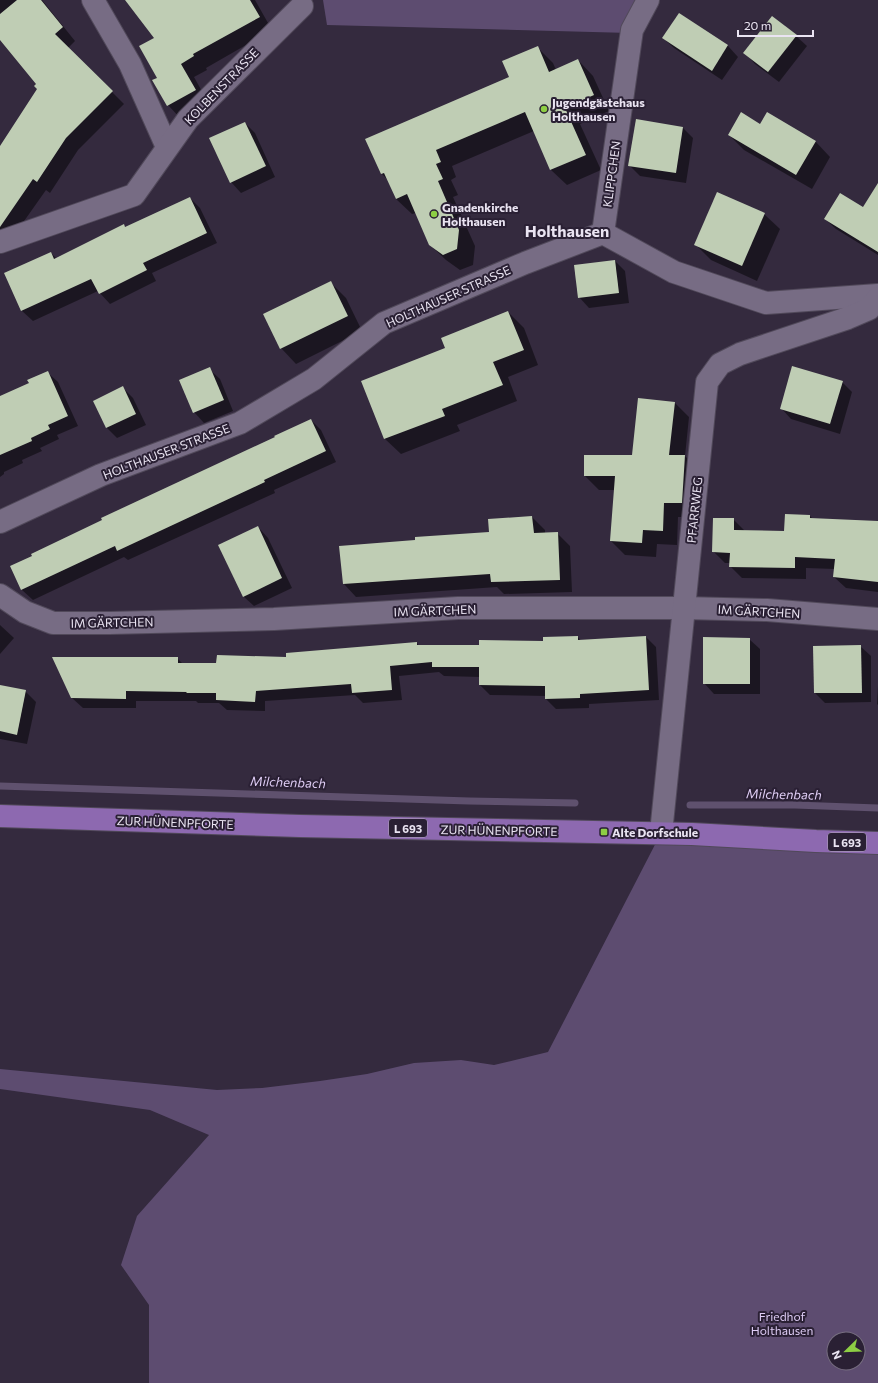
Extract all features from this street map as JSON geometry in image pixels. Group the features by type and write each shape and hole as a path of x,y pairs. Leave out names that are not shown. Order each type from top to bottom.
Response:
{"main road":[{"name":"ZUR HÜNENPFORTE","path":"0,816 300,826 661,833 878,843"}],"street":[{"path":"93,0 130,64 167,147"},
{"name":"KLIPPCHEN","path":"603,233 632,30 648,0"},
{"name":"KOLBENSTRASSE","path":"0,242 134,195 188,119 302,6"},
{"path":"603,233 674,272 766,303 878,297"},
{"name":"HOLTHAUSER STRASSE","path":"0,522 101,475 240,423 314,379 384,323 526,263 603,233"},
{"name":"PFARRWEG","path":"661,833 707,382 720,364 740,354 848,318 869,309 878,297"},
{"name":"IM GÄRTCHEN","path":"0,595 25,612 53,623 274,619 458,608 684,608 767,610 878,619"}],"green space":[{"path":"323,0 642,0 630,33 327,25"},
{"name":"Friedhof Holthausen","path":"661,833 878,843 878,1383 149,1383 149,1305 121,1265 137,1216 209,1135 150,1110 0,1089 0,1069 217,1090 262,1088 320,1081 367,1074 414,1063 461,1060 494,1065 548,1052"}],"building":[{"path":"17,0 41,0 63,27 55,34 113,91 66,138 37,182 33,179 0,227 0,146 37,89 34,86 36,84 0,40 0,14"},
{"path":"125,0 250,0 260,17 193,54 194,56 181,64 196,90 167,106 152,80 157,78 139,46 154,38"},
{"path":"679,13 728,45 712,71 662,38"},
{"path":"772,16 797,35 768,72 743,53"},
{"path":"538,46 549,72 578,59 594,95 565,108 586,155 550,170 525,112 436,150 441,162 436,164 443,179 438,181 459,230 457,249 443,255 429,245 407,194 396,199 384,173 381,174 365,139 509,77 502,61"},
{"path":"741,112 760,124 767,112 816,141 796,175 728,135"},
{"path":"636,119 683,127 676,173 628,166"},
{"path":"245,122 266,166 230,183 209,138"},
{"path":"878,183 878,252 824,219 840,193 863,207"},
{"path":"717,192 765,213 742,266 694,245"},
{"path":"190,197 207,233 143,263 147,270 99,294 91,279 21,311 4,273 51,252 54,259 124,224 125,227"},
{"path":"615,260 619,293 578,298 574,265"},
{"path":"331,281 348,316 280,349 263,314"},
{"path":"508,311 524,350 493,362 503,385 442,409 445,416 384,439 361,381 445,348 441,338"},
{"path":"792,366 843,381 830,424 780,409"},
{"path":"210,367 224,400 193,413 179,380"},
{"path":"48,371 68,416 48,425 50,429 31,438 32,441 0,455 0,396 29,383 27,380"},
{"path":"123,386 136,414 106,428 93,401"},
{"path":"638,398 675,402 669,455 685,455 682,503 664,503 663,531 643,530 642,543 610,541 615,476 584,476 584,455 632,455"},
{"path":"311,419 326,451 264,480 265,482 117,551 115,546 21,590 10,566 32,556 31,554 102,520 101,518"},
{"path":"785,514 810,515 810,518 878,521 878,582 833,577 835,559 795,557 795,568 729,567 730,553 712,552 713,518 734,518 734,530 784,531"},
{"path":"532,516 534,533 558,532 560,580 491,582 490,574 343,584 339,546 415,540 415,537 489,532 488,519"},
{"path":"258,526 282,578 243,597 218,545"},
{"path":"578,636 578,640 646,636 649,690 580,694 580,698 545,699 545,686 479,685 479,667 432,667 432,662 390,666 392,690 352,693 351,684 256,691 255,702 216,700 216,693 186,693 187,692 126,691 126,699 71,698 52,657 178,657 178,663 216,663 217,655 286,657 286,653 417,642 417,645 479,645 479,640 543,641 543,637"},
{"path":"703,637 750,638 750,684 703,684"},
{"path":"861,645 862,693 814,693 813,646"},
{"path":"0,685 26,690 17,735 0,731"}],"waterway":[{"name":"Milchenbach","path":"0,786 575,803"},
{"name":"Milchenbach","path":"690,805 795,805 878,808"}],"place":[{"name":"Jugendgästehaus Holthausen","path":"544,109"},
{"name":"Gnadenkirche Holthausen","path":"434,214"},
{"name":"Alte Dorfschule","path":"604,832"}],"district":[{"name":"Holthausen","path":"567,230"}]}
